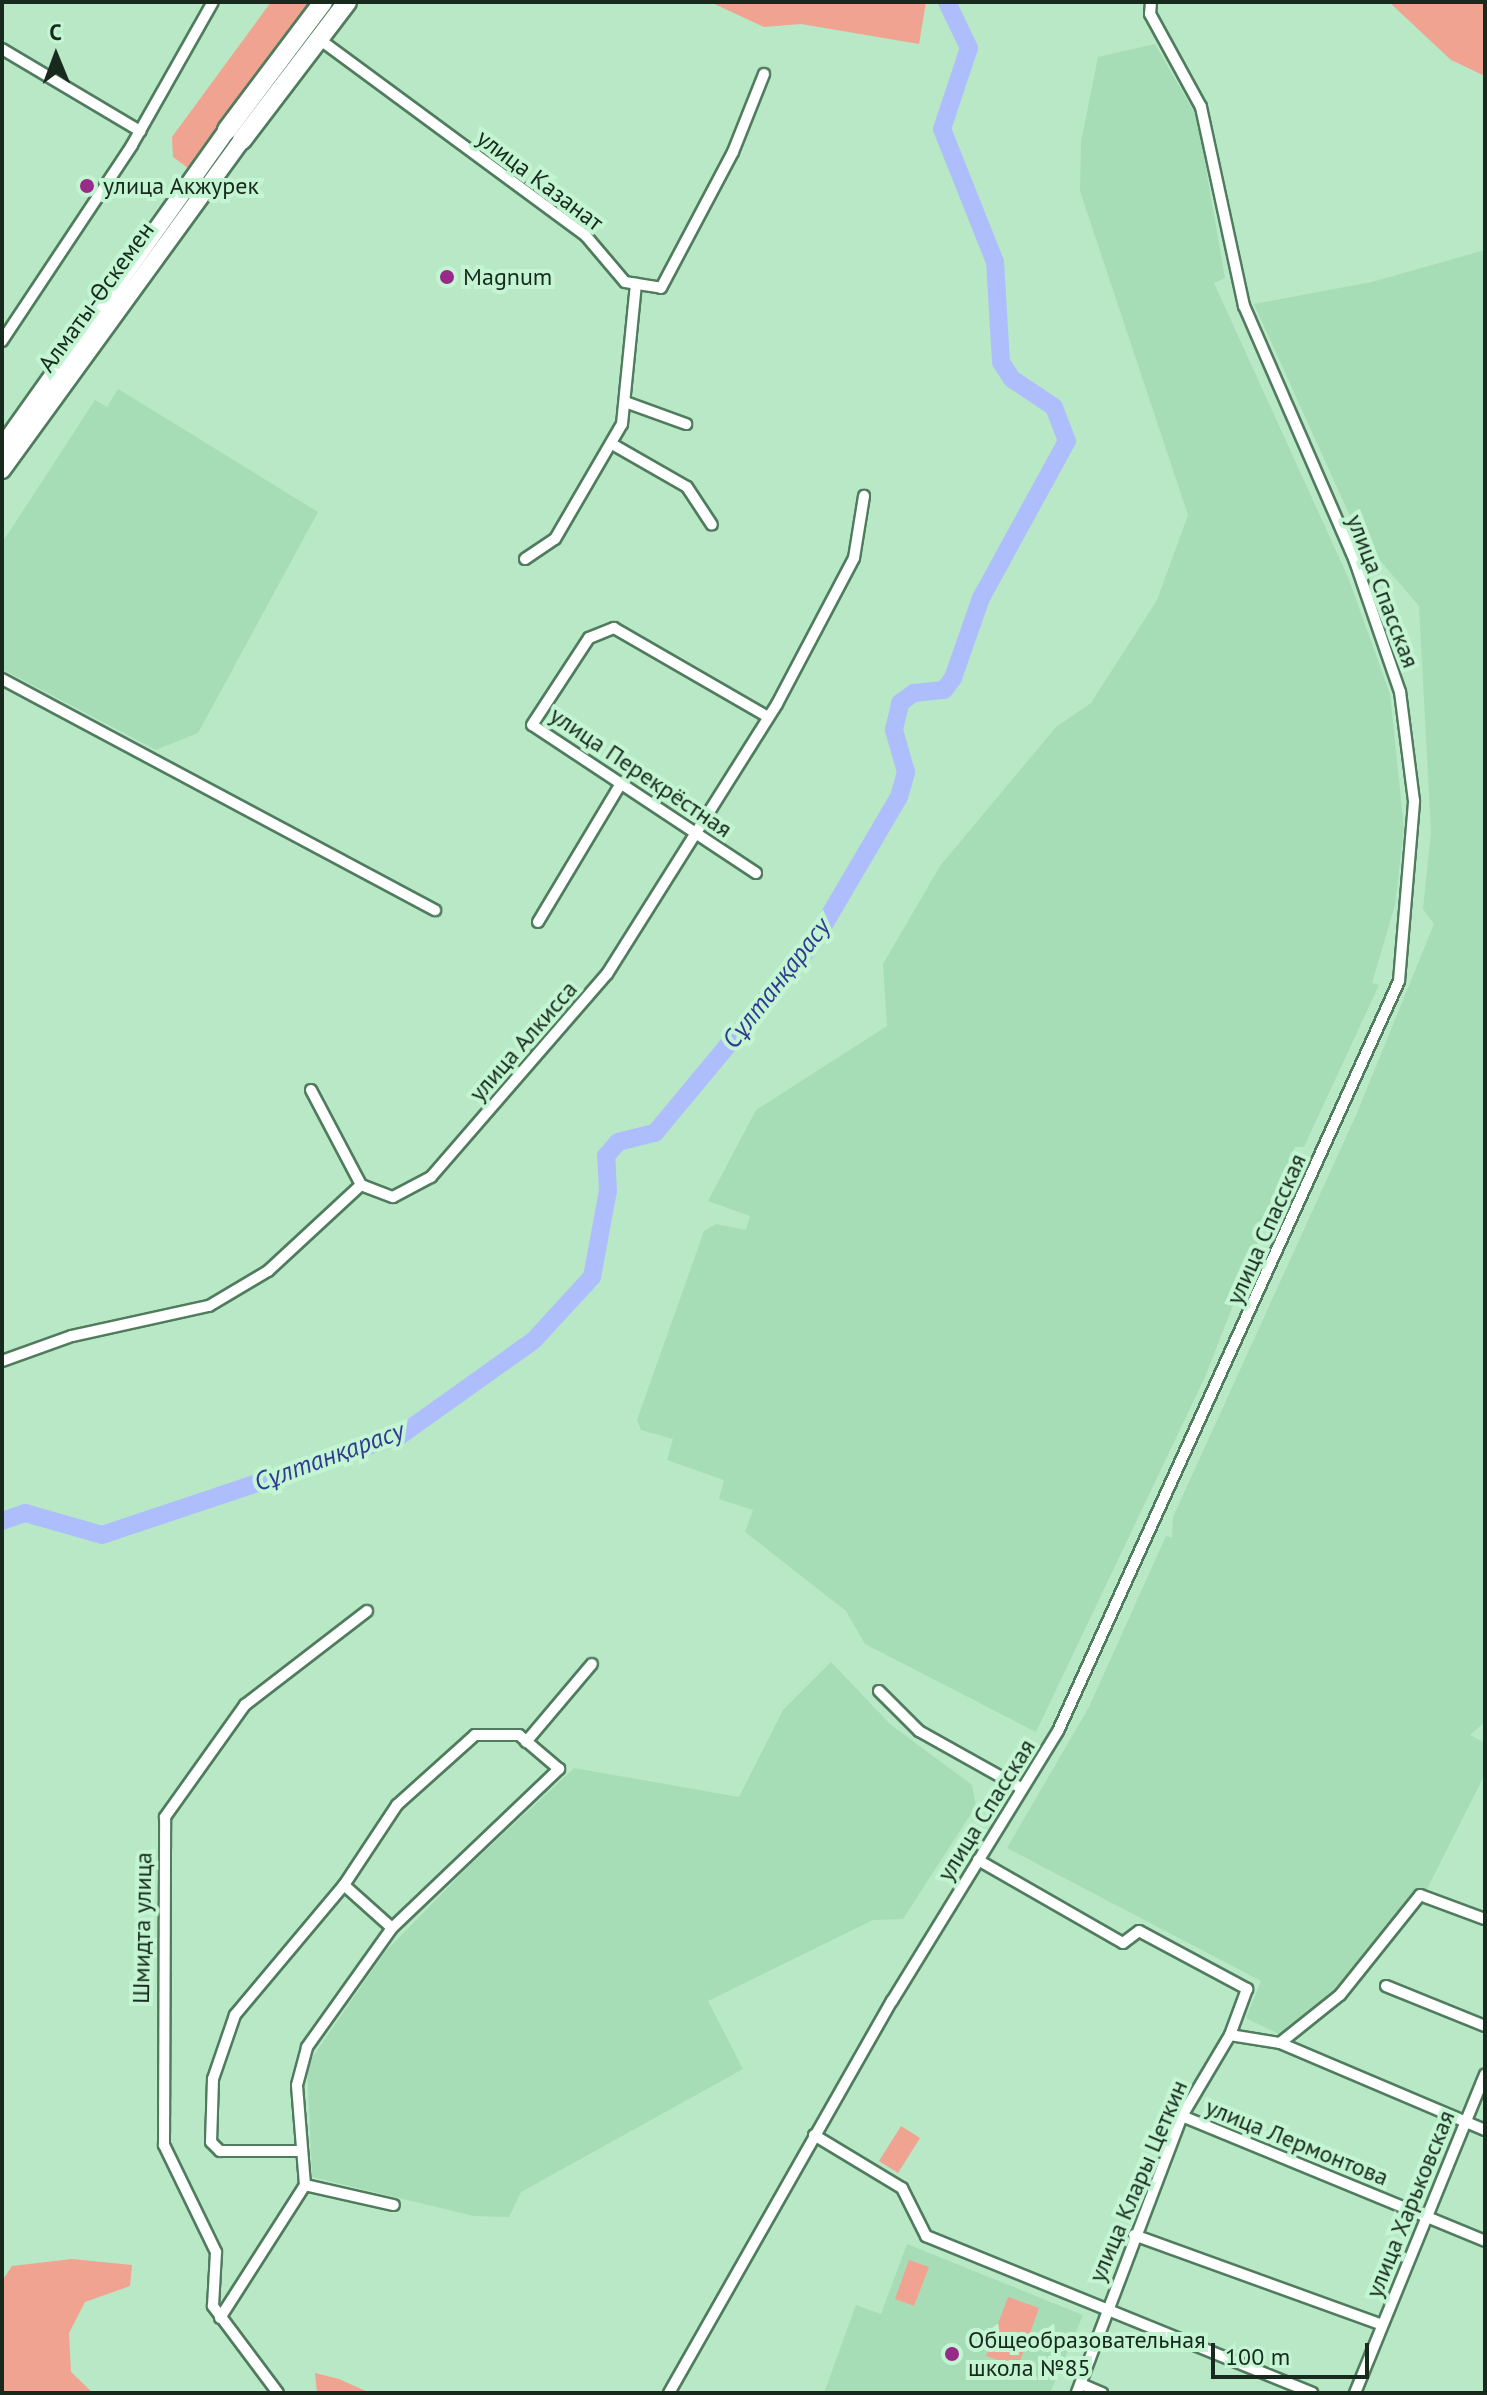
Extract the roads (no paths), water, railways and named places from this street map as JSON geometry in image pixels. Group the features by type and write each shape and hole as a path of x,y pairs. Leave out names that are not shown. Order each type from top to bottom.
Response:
{"highway":[{"name":"Алматы-Өскемен","path":"235,135 323,2"},
{"name":"Алматы-Өскемен","path":"235,135 319,39 347,2"}],"main road":[{"name":"Алматы-Өскемен","path":"2,447 235,135"},
{"name":"Алматы-Өскемен","path":"2,470 235,135"}],"street":[{"path":"2,341 140,131 213,2"},
{"name":"улица Спасская","path":"669,2393 814,2135 1021,1788 1107,1629 1399,981 1414,801 1400,692 1355,561 1244,306 1201,107 1150,14 1151,2"},
{"name":"улица Казанат","path":"319,39 586,236 625,282 636,284"},
{"path":"2,49 140,131"},
{"path":"525,559 555,539 612,444 628,403 636,284 661,288 733,152 764,74"},
{"path":"628,403 686,424"},
{"path":"612,444 687,487 712,525"},
{"name":"улица Алкисса","path":"361,1185 393,1197 431,1177 607,974 768,717 854,558 865,521 864,496"},
{"name":"улица Перекрёстная","path":"756,873 694,836 532,725 589,638 614,628 768,717"},
{"path":"2,679 435,910"},
{"path":"538,922 620,785"},
{"path":"2,1361 72,1336 209,1306 268,1271 361,1185 311,1090"},
{"name":"Шмидта улица","path":"220,2318 212,2297 216,2252 164,2145 159,2110 165,1817 245,1705 367,1611"},
{"path":"526,1742 592,1664"},
{"path":"879,1691 919,1731 1021,1788"},
{"path":"278,2393 220,2318 305,2185 300,2151 300,2064 392,1928 559,1769 519,1735 475,1735 397,1805 344,1885 235,2015 213,2079 211,2142 220,2151 300,2151"},
{"name":"улица Клары Цеткин","path":"978,1860 1123,1943 1139,1931 1247,1989 1230,2035 1182,2116 1134,2235 1079,2388"},
{"path":"344,1885 392,1928"},
{"path":"1280,2043 1340,1995 1424,1895 1485,1919"},
{"path":"1386,1986 1485,2026"},
{"path":"1230,2035 1280,2043 1485,2130"},
{"name":"улица Харьковская","path":"1355,2393 1485,2074"},
{"name":"улица Лермонтова","path":"1182,2116 1485,2241"},
{"path":"814,2135 902,2188 926,2236 1312,2393"},
{"path":"305,2185 394,2205"},
{"path":"1134,2235 1382,2325"},
{"path":"1079,2388 1102,2393"}],"waterway":[{"name":"Сұлтанқарасу","path":"2,1521 25,1513 102,1535 401,1435 534,1340 592,1277 608,1191 606,1156 618,1142 655,1133 815,940 899,797 906,772 894,730 900,703 914,693 944,690 953,678 981,598 1067,441 1054,407 1012,379 1001,362 995,262 942,129 969,48 947,2"}],"place":[{"name":"улица Акжурек","path":"87,186"},
{"name":"Magnum","path":"447,277"},
{"name":"Общеобразовательная школа №85","path":"952,2354"}]}
